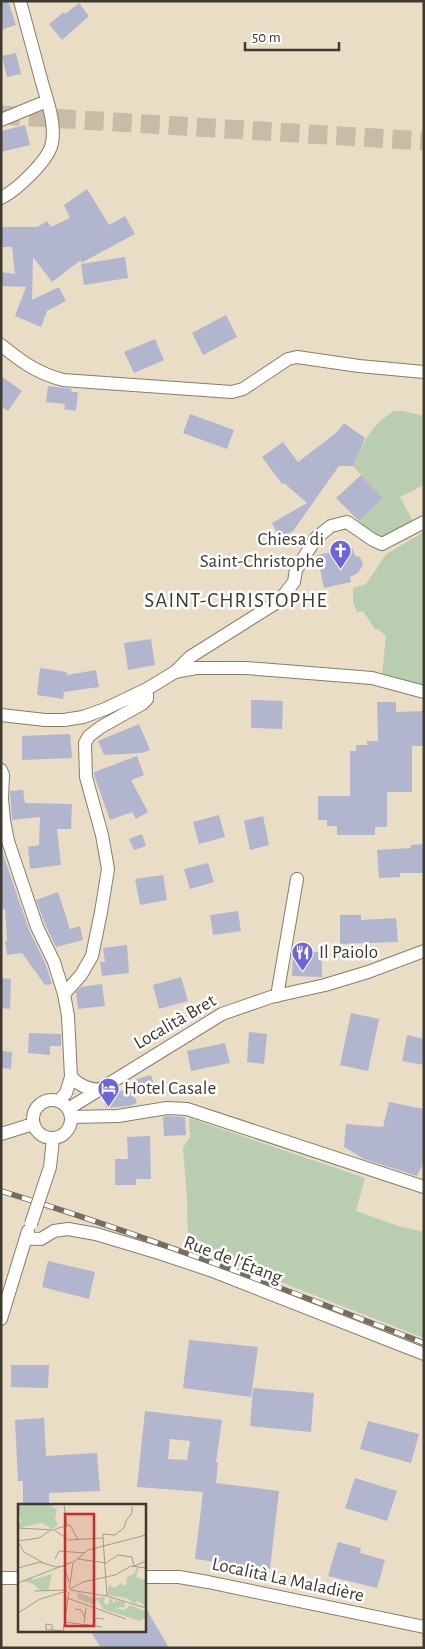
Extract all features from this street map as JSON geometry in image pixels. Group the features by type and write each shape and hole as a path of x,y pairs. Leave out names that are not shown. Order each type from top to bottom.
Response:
{"street":[{"path":"1,198 10,193 41,162 52,143 53,131 47,101 20,1"},
{"path":"1,120 47,101"},
{"path":"1,345 32,368 45,375 63,380 189,388 219,392 232,392 243,389 283,362 297,357 359,366 424,372"},
{"path":"1,715 64,720 105,709 148,689 175,672 190,657 279,601 294,582 296,570 316,538 330,526 347,522 382,544 424,522"},
{"path":"175,672 196,668 246,668 372,678 424,692"},
{"path":"64,994 82,975 92,956 108,869 102,835 86,778 85,743 89,736 101,727 142,704 147,698 148,689"},
{"path":"1,770 3,775 2,799 4,820 8,841 6,851 37,927 54,962 64,994 68,1016 71,1078 66,1093 66,1109 69,1129 59,1138 53,1139 40,1135 33,1124 34,1112 41,1103 47,1100 66,1109 118,1116 168,1108 187,1108 424,1187"},
{"path":"277,996 298,879"},
{"name":"Località Bret","path":"66,1109 222,1014 277,996 325,985 368,972 424,951"},
{"path":"71,1078 77,1084 100,1090"},
{"path":"1,1134 33,1124"},
{"path":"1,1319 30,1224 50,1167 53,1139"},
{"name":"Rue de l'Étang","path":"26,1238 41,1239 54,1231 68,1228 105,1237 210,1270 424,1354"},
{"name":"Località La Maladière","path":"145,1577 178,1578 208,1582 424,1627"},
{"path":"1,1578 18,1578"}],"green space":[{"path":"394,411 424,416 424,485 400,497 413,521 381,537 365,529 359,521 383,498 353,466 373,428"},
{"path":"424,532 424,686 382,675 386,636 378,629 375,629 363,611 357,612 353,602 353,588 366,584 386,554"},
{"path":"189,1118 365,1178 356,1211 398,1226 424,1232 424,1338 188,1246 183,1148 190,1137"}],"building":[{"path":"1,1 8,1 16,25 1,30"},
{"path":"79,3 89,16 62,40 49,24"},
{"path":"16,53 21,74 7,77 2,56"},
{"path":"25,125 30,145 1,152 1,131"},
{"path":"87,189 109,225 125,216 135,234 81,263 81,260 52,282 33,257 32,300 59,287 66,301 47,311 41,327 15,316 26,287 1,286 1,272 15,274 12,247 1,247 1,227 37,227 47,221 51,227 70,218 64,205"},
{"path":"125,257 128,278 84,285 81,264"},
{"path":"226,315 237,337 203,355 192,333"},
{"path":"155,339 164,360 134,373 124,352"},
{"path":"1,376 22,391 8,411 1,406"},
{"path":"48,386 72,389 71,392 78,392 76,411 64,409 65,404 46,402"},
{"path":"190,414 234,430 227,449 183,433"},
{"path":"344,423 365,438 353,466 339,466 293,531 280,539 272,523 307,503 284,483 282,484 262,457 283,442 298,462 336,433"},
{"path":"361,475 383,498 359,521 336,498"},
{"name":"Chiesa di Saint-Christophe","path":"352,548 355,556 360,557 363,565 358,573 350,577 351,582 324,588 317,555"},
{"path":"151,639 155,665 128,670 124,643"},
{"path":"40,668 67,672 67,675 96,670 99,687 64,692 63,699 37,695"},
{"path":"251,700 283,701 282,729 251,728"},
{"path":"377,702 396,702 396,712 424,711 424,746 412,746 412,792 387,792 387,827 375,827 375,835 337,835 337,826 327,826 327,820 318,820 318,796 350,796 350,751 356,751 356,745 367,745 367,741 378,741"},
{"path":"139,724 150,750 142,753 104,755 98,741"},
{"path":"70,734 72,758 22,760 22,736"},
{"path":"137,756 144,775 131,780 148,812 136,819 132,812 110,820 94,772"},
{"path":"23,790 25,803 72,804 71,829 57,829 61,865 30,869 28,847 39,845 40,817 12,820 10,791"},
{"path":"219,815 225,837 199,844 193,822"},
{"path":"263,816 269,845 250,850 244,821"},
{"path":"142,834 146,846 134,850 129,839"},
{"path":"424,844 424,873 400,873 400,877 379,878 377,850 411,848 411,845"},
{"path":"1,848 29,930 46,965 52,984 45,985 22,953 7,955 5,909 1,909"},
{"path":"208,863 214,882 190,889 184,869"},
{"path":"163,875 167,900 140,905 135,879"},
{"path":"58,892 70,929 80,926 83,940 56,947 36,900"},
{"path":"238,911 241,931 213,935 210,915"},
{"path":"340,915 361,915 361,920 396,918 398,942 340,944"},
{"path":"127,945 129,973 102,976 100,962 105,962 103,948"},
{"path":"293,952 322,952 322,977 292,976"},
{"path":"181,977 188,1001 159,1009 153,985"},
{"path":"1,978 11,979 10,1009 1,1008"},
{"path":"102,984 105,1006 78,1009 76,992 81,987"},
{"path":"351,1013 379,1019 368,1071 340,1065"},
{"path":"249,1032 267,1034 264,1064 247,1062"},
{"path":"29,1033 61,1034 61,1046 50,1046 50,1055 28,1053"},
{"path":"407,1035 424,1039 424,1065 402,1061"},
{"path":"225,1043 230,1063 191,1071 187,1051"},
{"path":"1,1051 12,1052 11,1069 1,1068"},
{"path":"151,1075 155,1088 138,1093 134,1080"},
{"path":"131,1087 137,1103 129,1106 106,1108 104,1102 116,1093"},
{"path":"389,1102 424,1109 424,1162 417,1176 364,1159 344,1147 346,1124 383,1127"},
{"path":"163,1117 185,1117 186,1135 164,1136"},
{"path":"150,1136 151,1179 136,1179 136,1185 115,1185 115,1159 128,1159 127,1137"},
{"path":"48,1261 95,1272 89,1299 42,1287"},
{"path":"189,1340 258,1347 251,1397 183,1388"},
{"path":"11,1365 49,1365 48,1388 11,1387"},
{"path":"253,1388 314,1393 311,1432 250,1426"},
{"path":"145,1411 222,1420 216,1462 218,1463 216,1483 279,1491 270,1569 195,1559 203,1492 137,1487","holes":["170,1439 190,1441 187,1460 168,1459"]},
{"path":"44,1418 46,1456 97,1453 100,1491 49,1493 49,1504 23,1504 23,1481 18,1481 15,1420"},
{"path":"368,1421 419,1434 411,1463 360,1449"},
{"path":"355,1478 397,1491 387,1521 345,1508"},
{"path":"338,1542 361,1548 360,1553 385,1560 377,1588 328,1576"},
{"path":"145,1607 169,1648 101,1648 92,1634 95,1632 145,1632"}],"tunnel":[{"path":"1,115 424,141"}],"railway":[{"path":"1,1191 161,1244 424,1343"}],"place":[{"name":"Chiesa di Saint-Christophe","path":"340,569"},
{"name":"Il Paiolo","path":"303,971"},
{"name":"Hotel Casale","path":"108,1107"}],"district":[{"name":"SAINT-CHRISTOPHE","path":"236,600"}]}
